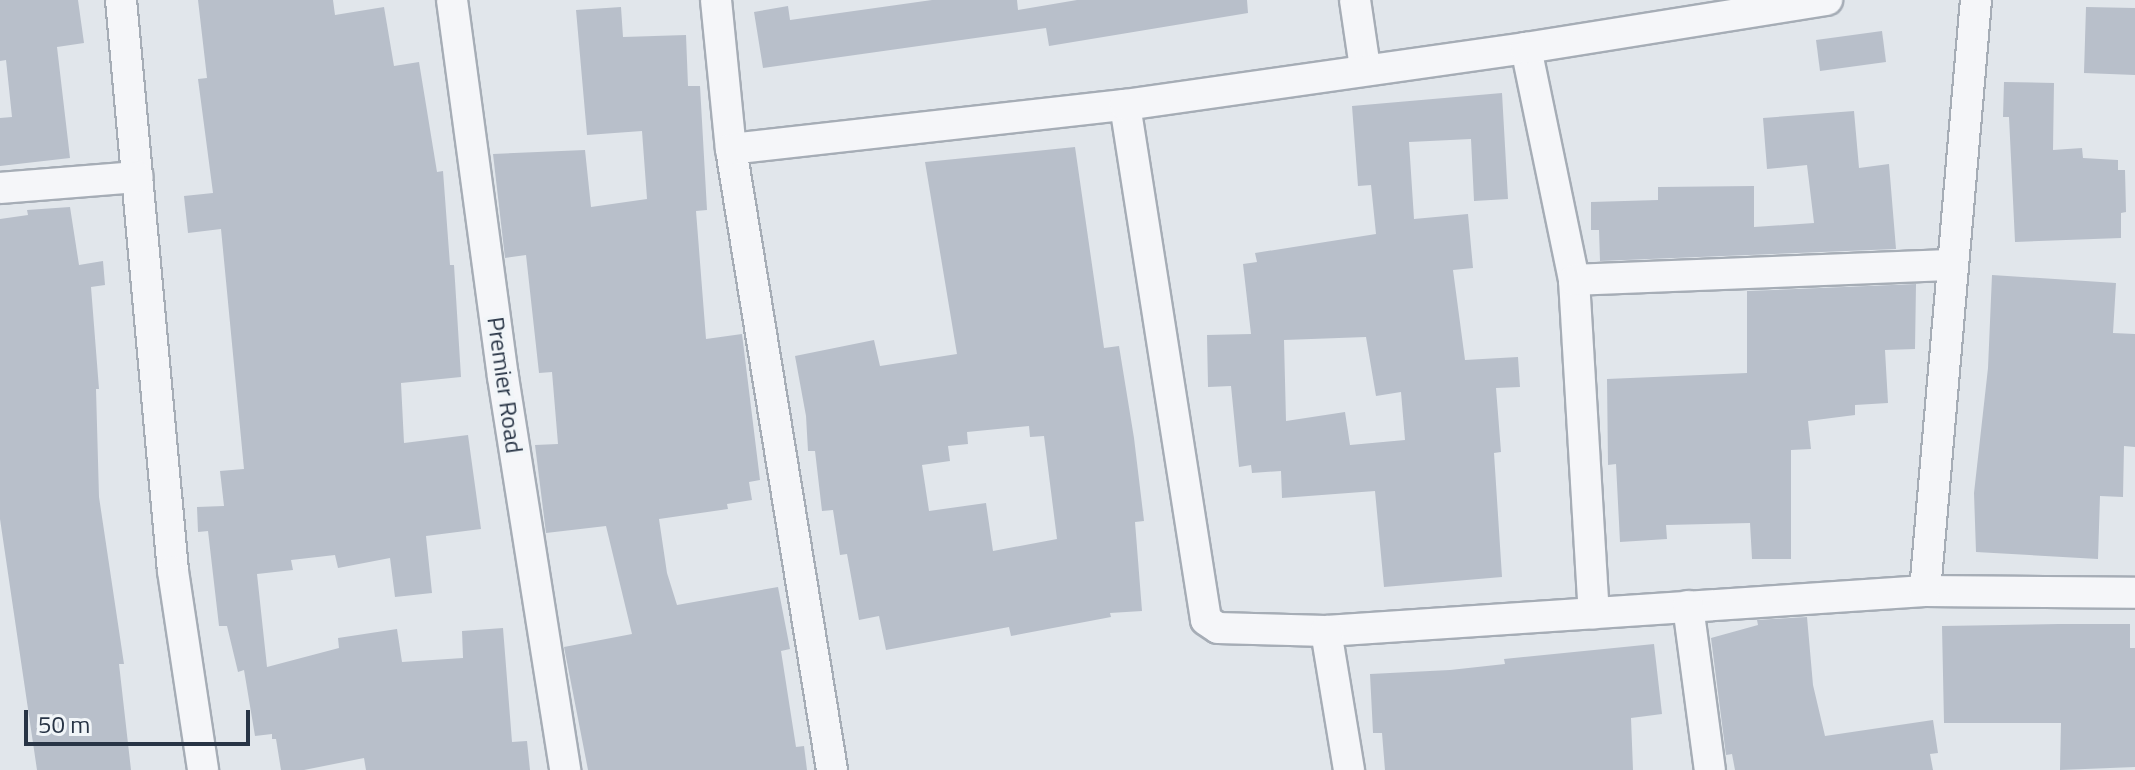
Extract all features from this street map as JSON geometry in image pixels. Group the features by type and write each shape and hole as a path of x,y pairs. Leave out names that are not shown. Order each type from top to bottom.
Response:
{"street":[{"path":"121,0 173,571 203,770"},
{"name":"Premier Road","path":"452,0 503,377 565,770"},
{"path":"716,0 731,149 832,770"},
{"path":"1355,0 1365,68"},
{"path":"731,149 1125,105 1365,68 1526,48 1827,0"},
{"path":"1925,591 1976,0"},
{"path":"1526,48 1574,280 1594,613"},
{"path":"1125,105 1206,620 1218,628 1326,631 1925,591 2135,593"},
{"path":"0,188 138,177"},
{"path":"1574,280 1953,265"},
{"path":"1688,606 1710,770"},
{"path":"1326,631 1349,770"}],"building":[{"path":"0,0 78,0 84,43 57,47 70,158 0,166 0,118 12,117 6,60 0,61"},
{"path":"198,0 333,0 335,15 384,7 394,66 419,62 437,172 443,171 450,265 454,265 461,377 401,383 404,443 468,435 481,529 426,536 432,593 395,597 390,558 338,568 335,555 291,560 293,570 257,574 267,667 339,648 338,638 397,629 402,662 463,658 462,631 503,628 512,742 527,741 530,770 366,770 364,758 304,770 281,770 276,739 272,739 272,734 255,736 244,670 238,672 227,626 219,626 208,531 198,532 197,507 224,506 220,471 244,469 221,229 188,233 184,196 213,193 198,79 207,78"},
{"path":"932,0 1017,0 1018,10 1077,0 1247,0 1248,13 1049,46 1046,28 763,68 754,12 788,6 790,20"},
{"path":"621,7 623,37 686,35 688,86 700,86 707,210 696,211 706,339 742,334 760,480 749,482 752,500 727,504 728,509 659,519 667,573 677,605 778,587 790,649 781,651 796,747 804,746 807,770 588,770 564,647 632,634 606,526 546,533 535,445 558,444 552,372 539,373 526,255 505,258 493,154 585,150 591,207 647,199 642,131 587,135 576,10"},
{"path":"2086,7 2135,8 2135,75 2084,73"},
{"path":"1882,31 1886,62 1820,71 1816,40"},
{"path":"2004,82 2054,83 2053,150 2082,148 2083,158 2118,160 2118,170 2125,170 2126,212 2121,213 2121,238 2015,242 2009,117 2003,117"},
{"path":"1502,93 1508,199 1474,201 1471,139 1409,142 1414,219 1468,214 1473,268 1453,270 1465,360 1518,357 1520,387 1496,388 1501,452 1494,453 1502,577 1384,587 1375,491 1282,498 1281,471 1252,473 1251,465 1239,467 1231,386 1208,387 1207,335 1251,334 1243,264 1257,262 1255,253 1376,234 1371,185 1358,186 1352,106","holes":["1366,337 1376,396 1401,392 1405,440 1350,445 1345,412 1286,421 1284,340"]},
{"path":"1854,111 1859,168 1889,164 1896,249 1600,261 1599,230 1591,230 1591,202 1658,200 1658,187 1754,186 1754,227 1814,223 1807,165 1767,169 1763,118"},
{"path":"1075,147 1104,348 1119,346 1134,438 1144,521 1135,522 1142,611 1110,613 1111,617 1011,636 1009,627 886,650 879,616 859,620 847,554 840,555 833,510 822,511 815,451 808,451 806,416 795,356 874,340 880,366 957,354 925,162","holes":["1029,426 1030,437 1044,436 1057,539 993,551 986,503 929,511 922,465 950,461 948,446 968,444 967,432"]},
{"path":"70,207 79,265 103,261 105,285 91,287 99,389 96,389 99,497 124,664 119,664 131,770 37,770 0,519 0,219 28,215 27,210"},
{"path":"1992,275 2116,283 2113,333 2135,334 2135,447 2124,446 2123,497 2100,496 2098,559 1976,552 1974,493 1988,368"},
{"path":"1916,284 1915,349 1885,350 1888,403 1855,405 1855,415 1808,421 1811,449 1791,450 1791,559 1752,559 1750,523 1666,525 1667,539 1620,542 1616,464 1608,465 1607,379 1747,373 1747,291"},
{"path":"1807,617 1813,685 1825,736 1933,720 1938,753 1930,754 1933,770 1735,770 1732,754 1726,755 1711,638 1758,625 1757,620"},
{"path":"2130,624 2130,648 2135,648 2135,767 2060,770 2061,723 1944,723 1942,626"},
{"path":"1654,644 1662,714 1631,718 1633,770 1385,770 1382,733 1373,733 1370,674 1450,670 1505,664 1504,659"}]}
